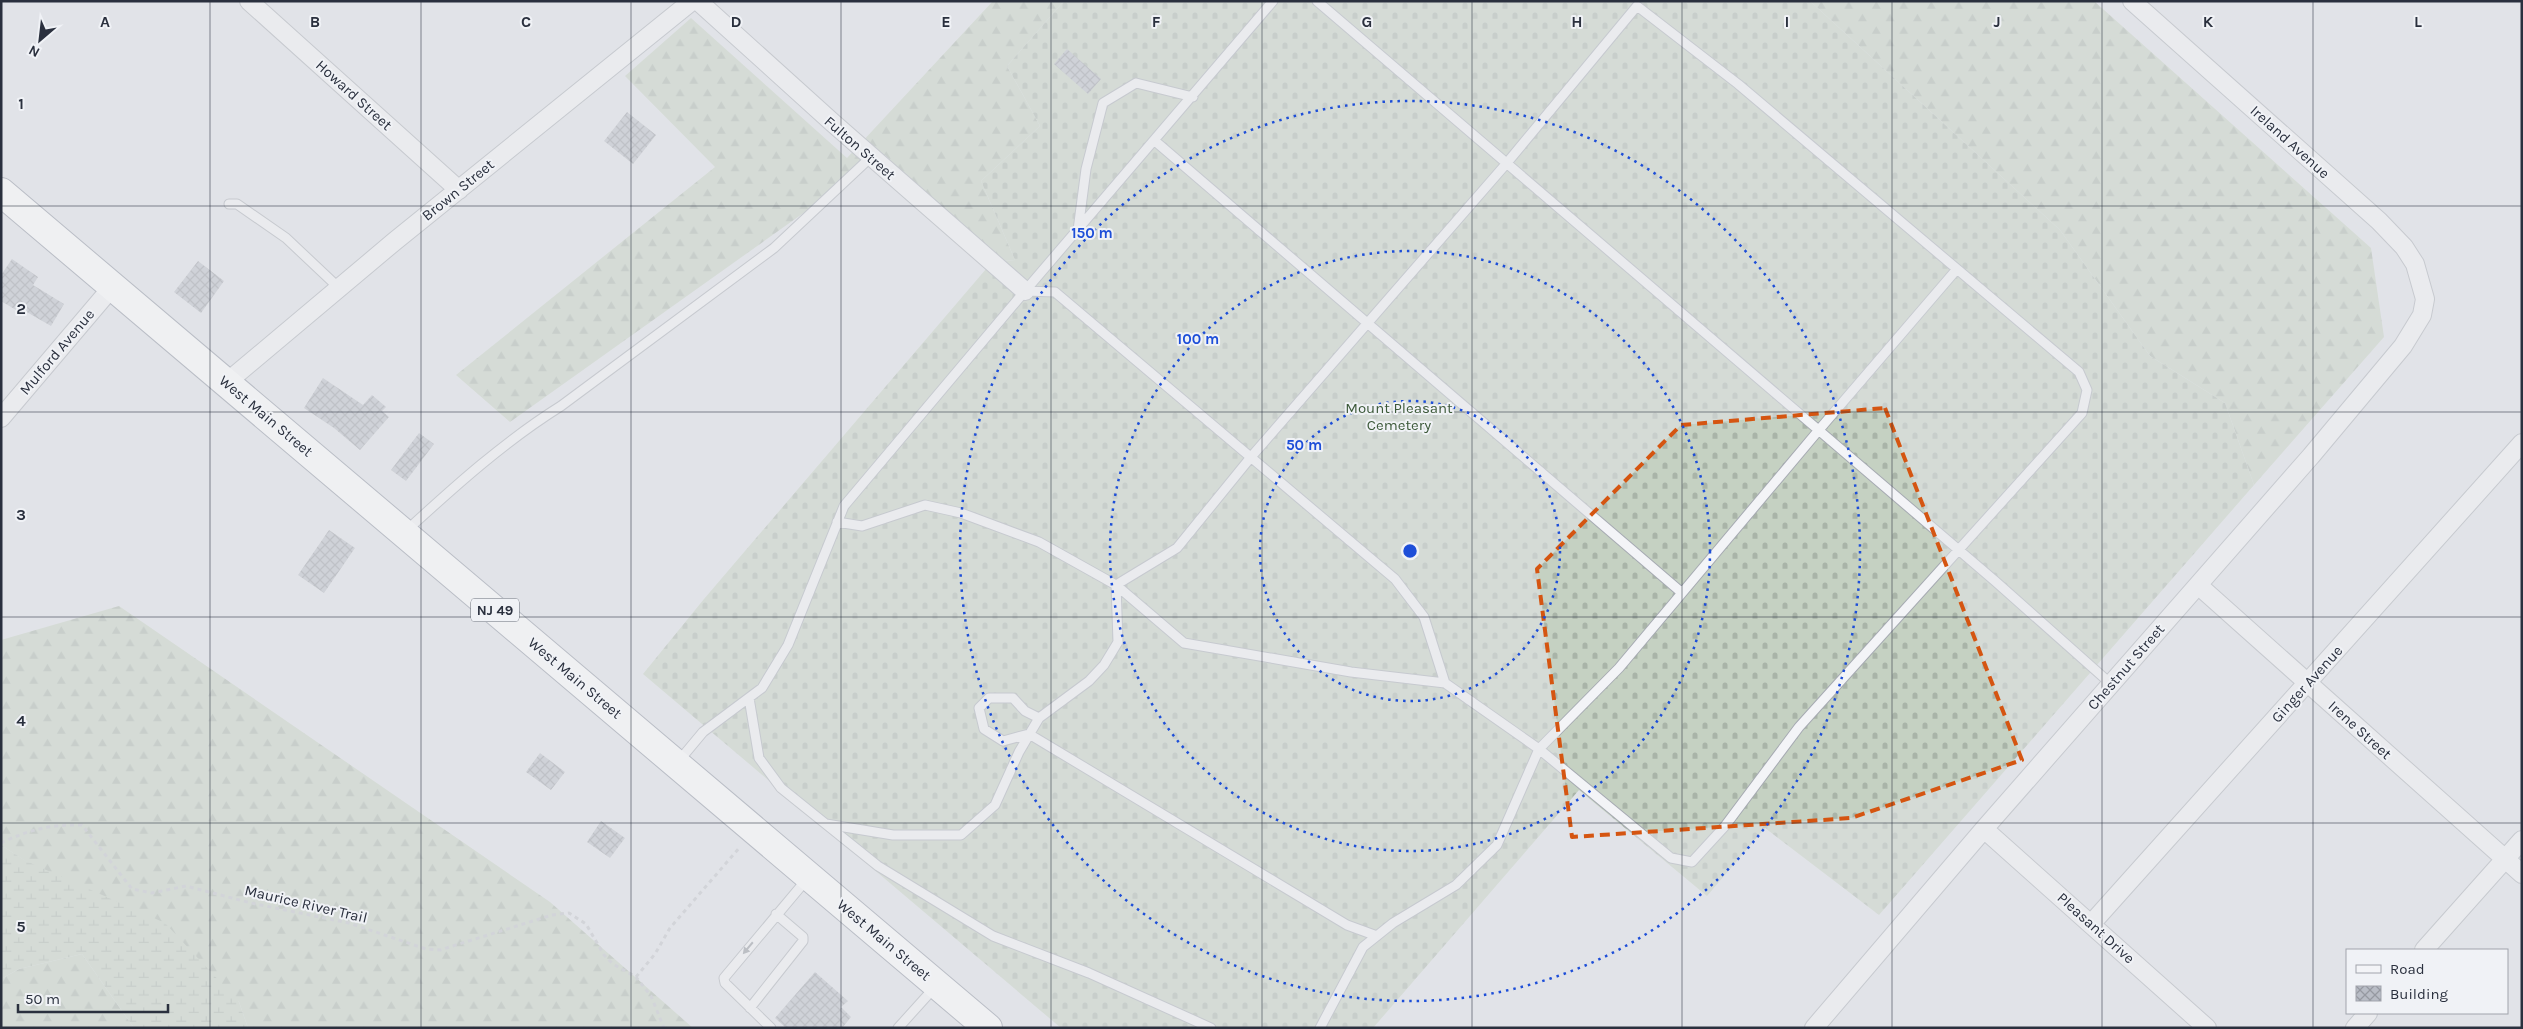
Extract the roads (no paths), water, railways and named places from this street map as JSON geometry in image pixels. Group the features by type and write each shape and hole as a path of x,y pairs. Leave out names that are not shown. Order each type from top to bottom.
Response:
{"highway":[{"name":"West Main Street","path":"1,192 988,1028"}],"street":[{"name":"Howard Street","path":"249,1 459,190"},
{"name":"Brown Street","path":"226,382 692,1"},
{"name":"Fulton Street","path":"698,1 871,157 1025,291"},
{"name":"Ireland Avenue","path":"2132,1 2379,221 2404,247 2415,264 2425,299"},
{"name":"Mulford Avenue","path":"1,418 113,286"},
{"name":"Chestnut Street","path":"1814,1028 1984,829 2311,456 2402,346 2422,316 2425,299"},
{"name":"Ginger Avenue","path":"2091,924 2522,443"},
{"name":"Irene Street","path":"2198,585 2522,874"},
{"name":"Pleasant Drive","path":"1984,829 2207,1028"},
{"path":"2425,949 2522,840"},
{"path":"2355,1028 2367,1014"}],"lane":[{"path":"676,764 703,732 762,688 788,645 837,522 850,498 1273,1"},
{"path":"1317,1 1959,550 2111,684"},
{"path":"837,522 862,526 925,505 961,513 1039,542 1116,585 1184,643 1351,672 1445,683 1539,749 1671,858 1692,862 1725,826 1799,727 2082,413 2087,390 2079,372 1738,84 1637,6 1506,164 1365,323 1251,457 1177,548 1116,585"},
{"path":"1078,230 1086,169 1103,103 1136,84 1193,97"},
{"path":"1155,141 1681,592"},
{"path":"404,534 457,485 528,427 561,406 774,248 871,157"},
{"path":"229,204 237,204 286,238 339,288"},
{"path":"1320,1028 1363,947 1393,922 1456,885 1497,845 1539,749 1619,668 1681,592 1957,269"},
{"path":"1025,291 1054,292 1395,579 1424,617 1445,683"},
{"path":"824,824 893,835 962,836 995,804 1029,734 1040,718 1089,681 1104,665 1118,642 1116,585"},
{"path":"749,698 759,758 781,788 878,866 993,936 1089,973 1211,1028"},
{"path":"1040,718 1025,711 1013,698 989,698 979,708 984,729 1003,740 1029,734 1347,925 1377,936"},
{"path":"771,1028 725,983 726,974 809,877"},
{"path":"750,1008 803,941 803,936 776,914"},
{"path":"898,1028 938,985"}],"park label":[{"name":"Mount Pleasant Cemetery","path":"1399,416"}]}
